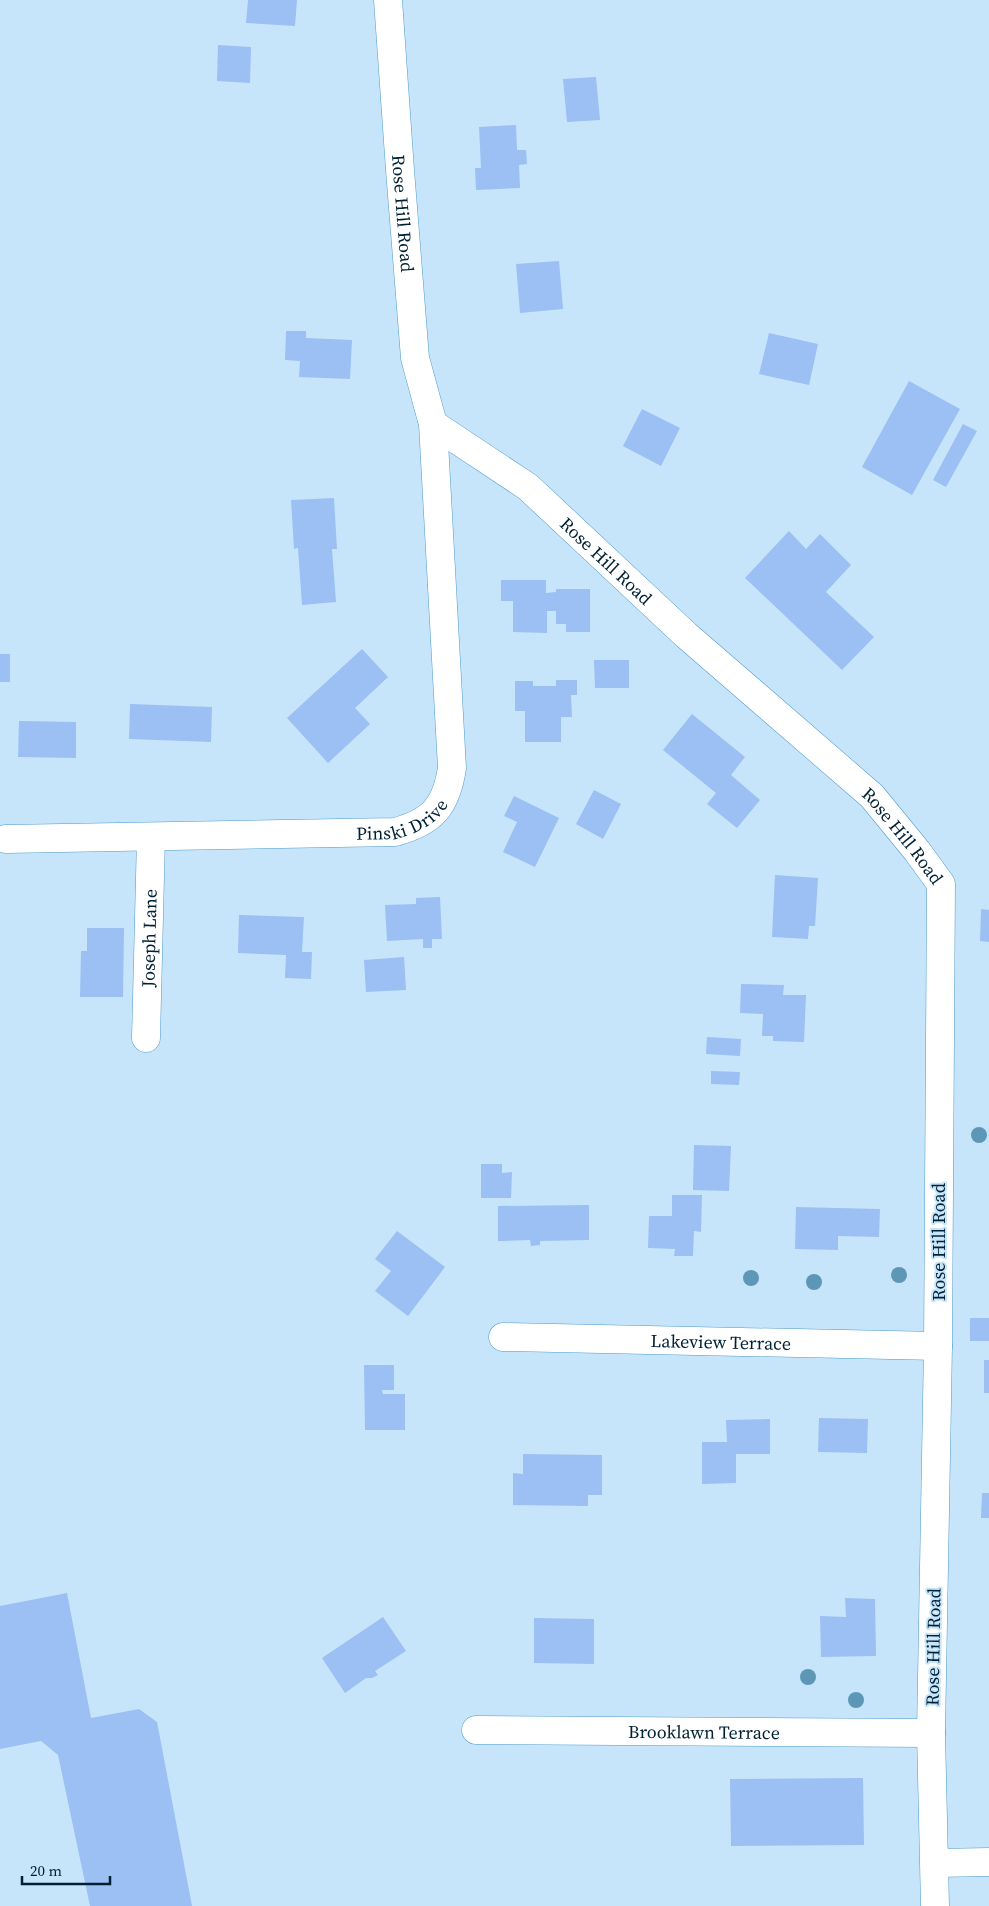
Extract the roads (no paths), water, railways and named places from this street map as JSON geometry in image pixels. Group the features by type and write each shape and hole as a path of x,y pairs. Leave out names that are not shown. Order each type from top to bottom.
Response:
{"street":[{"name":"Rose Hill Road","path":"388,0 400,180 415,358 433,424 528,487 686,634 872,796 941,884 938,1346 931,1734 935,1906"},
{"name":"Pinski Drive","path":"6,839 395,832 413,827 432,816 442,803 449,785 452,768 433,424"},
{"name":"Joseph Lane","path":"146,1038 151,837"},
{"name":"Lakeview Terrace","path":"503,1337 938,1346"},
{"name":"Brooklawn Terrace","path":"476,1730 931,1734"},
{"path":"935,1863 989,1862"}]}
